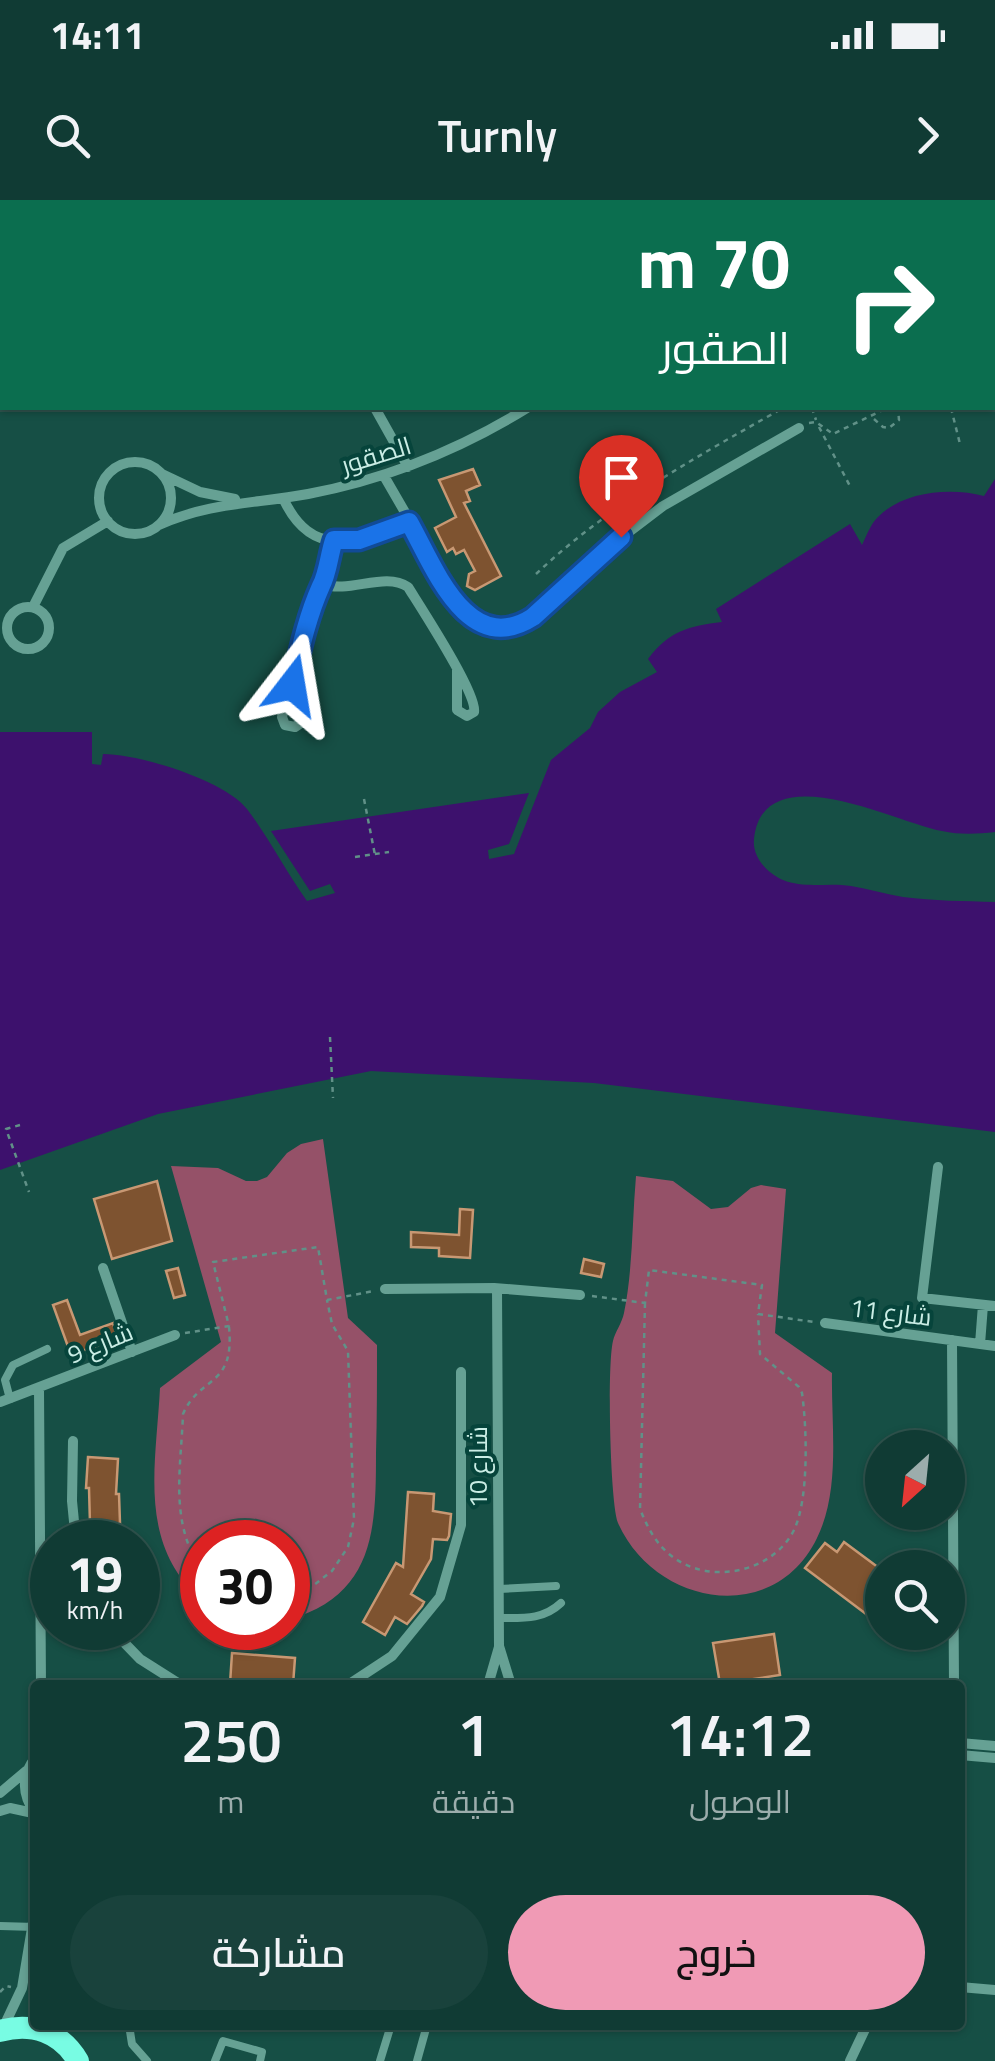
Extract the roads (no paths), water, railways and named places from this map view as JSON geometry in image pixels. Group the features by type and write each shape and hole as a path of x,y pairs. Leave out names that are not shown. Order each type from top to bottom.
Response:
{"main road":[{"path":"0,2031 30,2028"},
{"path":"42,2030 61,2040 77,2058"}],"street":[{"path":"376,410 408,467"},
{"name":"الصقور","path":"158,525 183,514 246,500 284,498 384,476 483,434 524,410"},
{"path":"384,476 461,609 486,625 508,627 533,617 596,557 654,513 799,428"},
{"path":"133,462 149,465 162,474 170,488 170,504 158,525 144,532 128,533 108,522 100,508 100,492 111,471 133,462"},
{"name":"الصقور","path":"162,474 200,492 246,500"},
{"path":"284,498 299,526 334,540 359,540 409,522"},
{"path":"33,607 47,620 48,635 35,648 20,648 10,640 7,623 16,611 33,607 63,548 108,522"},
{"path":"292,685 312,601 323,584 324,566 334,540"},
{"path":"323,584 337,588 402,582 457,670"},
{"path":"938,1167 922,1298 989,1306 980,1344"},
{"path":"103,1268 132,1352"},
{"path":"385,1289 498,1288 580,1295"},
{"name":"شارع 10","path":"498,1288 498,1588 500,1646 509,1680"},
{"name":"شارع 11","path":"825,1323 995,1346"},
{"name":"شارع 9","path":"5,1401 174,1335"},
{"name":"شارع 11","path":"952,1340 954,1680"},
{"path":"356,1680 392,1656 440,1596 460,1525 461,1372"},
{"path":"39,1388 43,1680"},
{"path":"73,1441 74,1520"},
{"name":"شارع 10","path":"490,1680 500,1646"},
{"path":"131,1650 173,1680"},
{"path":"965,1743 995,1746"},
{"path":"965,1755 995,1758"},
{"path":"0,1793 30,1766"},
{"path":"27,1770 25,1793 30,1803"},
{"path":"0,1811 10,1808 30,1812"},
{"path":"0,2031 22,1988 30,1944"},
{"path":"965,1987 995,1990"},
{"path":"65,2030 77,2058"},
{"path":"850,2061 865,2030"}],"lane":[{"path":"5,1401 5,1380 13,1365 47,1349"},
{"path":"498,1588 556,1586"},
{"path":"499,1618 540,1617 550,1614 561,1603"},
{"path":"0,1926 30,1927"},
{"path":"130,2030 132,2044 147,2061"},
{"path":"380,2061 389,2030"},
{"path":"417,2061 426,2030"},
{"path":"215,2061 222,2041 262,2052 260,2061"}]}
